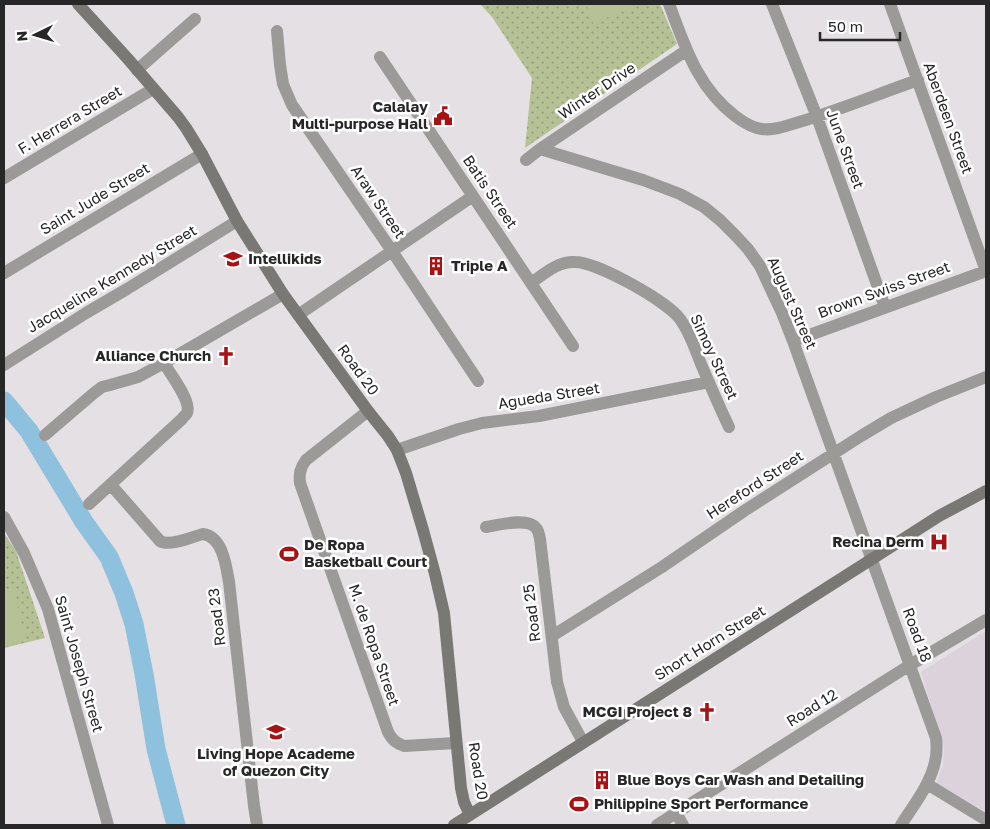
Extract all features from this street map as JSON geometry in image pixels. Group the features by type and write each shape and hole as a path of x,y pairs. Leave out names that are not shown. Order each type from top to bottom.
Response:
{"street":[{"name":"Road 20","path":"78,4 191,134 237,221 283,294 397,450 406,473 438,583 444,613 461,788 464,802 470,815"},
{"path":"669,4 694,67 703,83 715,98 744,123 762,129 775,129 817,117 918,80"},
{"name":"June Street","path":"772,4 817,117 885,307"},
{"name":"Aberdeen Street","path":"890,4 986,271"},
{"path":"137,70 195,19"},
{"name":"Araw Street","path":"277,31 280,65 284,84 292,105 478,381"},
{"name":"Winter Drive","path":"526,160 687,50"},
{"name":"Batis Street","path":"380,57 573,346"},
{"name":"F. Herrera Street","path":"4,178 153,89"},
{"name":"August Street","path":"540,149 643,180 680,194 704,207 736,235 760,266 782,313 834,453"},
{"name":"Saint Jude Street","path":"4,273 202,154"},
{"path":"298,315 473,196"},
{"name":"Jacqueline Kennedy Street","path":"4,365 86,312 237,221"},
{"name":"Simoy Street","path":"531,283 558,264 574,262 586,264 628,282 661,303 680,318 729,427"},
{"name":"Brown Swiss Street","path":"793,341 986,271"},
{"path":"45,435 102,387 138,377 164,364 283,294"},
{"path":"89,504 182,419 187,412 186,399 164,364"},
{"name":"Hereford Street","path":"552,636 891,418 986,377"},
{"name":"Agueda Street","path":"397,450 459,428 482,423 539,416 709,382"},
{"name":"M. de Ropa Street","path":"368,411 306,460 301,466 300,483 392,739 397,744 404,746 456,742"},
{"name":"Road 18","path":"834,453 936,738 937,751 935,762 927,784 901,825"},
{"name":"Road 23","path":"111,485 164,544 202,534 207,535 212,537 219,546 225,559 257,825"},
{"name":"Short Horn Street","path":"456,825 939,516 986,491"},
{"name":"Saint Joseph Street","path":"4,517 24,554 48,609 108,825"},
{"name":"Road 25","path":"486,527 525,522 532,524 538,530 557,682 564,708 583,742"},
{"name":"Road 12","path":"657,825 910,665 986,620"},
{"path":"927,784 986,820"},
{"path":"676,813 683,825"}],"shaded area":[{"path":"986,631 986,812 936,783 943,765 944,748 921,672"}],"green space":[{"path":"480,4 660,4 677,44 525,148 532,78 492,17"},
{"path":"586,4 639,4 639,5 593,23"},
{"path":"4,533 16,551 45,638 4,648"},
{"path":"13,589 26,640 4,646 4,591"}],"waterway":[{"path":"4,401 29,431 84,522 109,557 124,593 134,624 156,749 176,825"}],"place":[{"name":"Calalay Multi-purpose Hall","path":"443,116"},
{"name":"Intellikids","path":"233,259"},
{"name":"Triple A","path":"436,266"},
{"name":"Alliance Church","path":"226,356"},
{"name":"Recina Derm","path":"939,542"},
{"name":"De Ropa Basketball Court","path":"289,554"},
{"name":"MCGI Project 8","path":"707,712"},
{"name":"Living Hope Academe of Quezon City","path":"276,732"},
{"name":"Blue Boys Car Wash and Detailing","path":"602,780"},
{"name":"Philippine Sport Performance","path":"579,804"}]}
